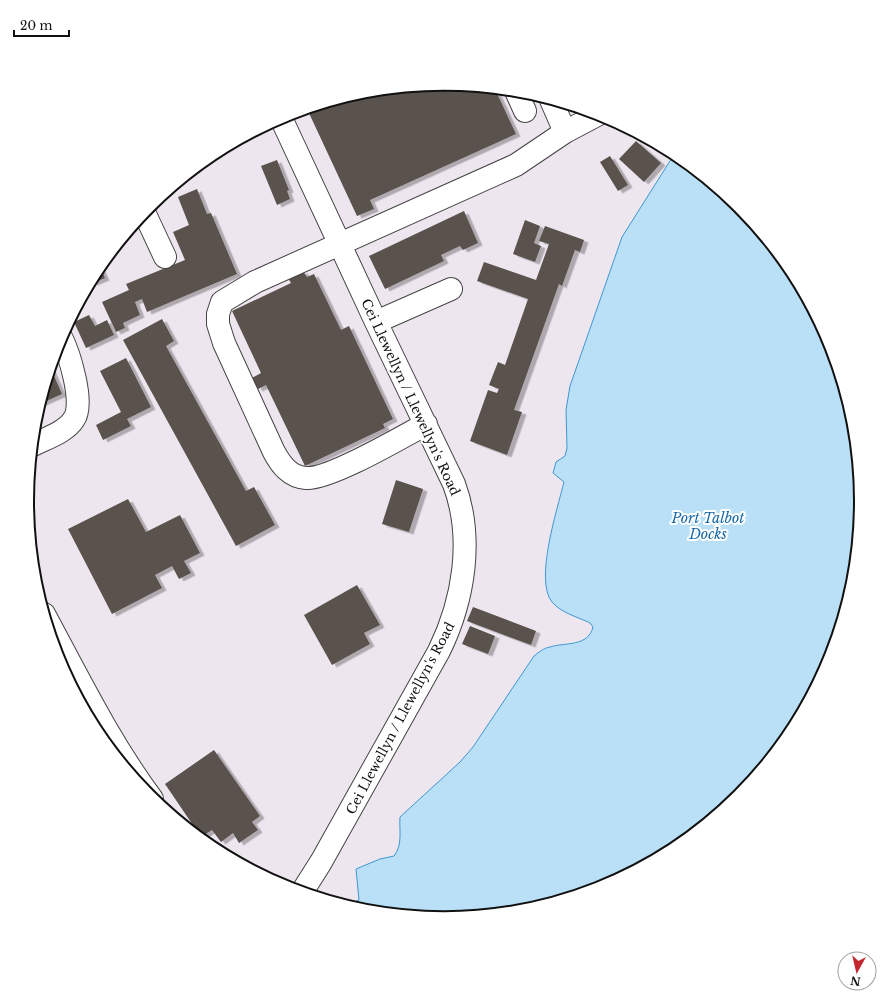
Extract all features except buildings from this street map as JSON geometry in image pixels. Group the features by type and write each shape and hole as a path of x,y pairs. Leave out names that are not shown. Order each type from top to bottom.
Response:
{"street":[{"path":"519,98 525,110"},
{"path":"557,107 565,132"},
{"path":"426,424 333,472 313,478 305,478 287,471 274,452 224,343 218,324 219,308 222,302 255,282 339,243 516,165 565,132 591,118"},
{"name":"Cei Llewellyn / Llewellyn's Road","path":"284,124 376,322 454,484 463,512 464,545 457,608 439,651 321,862 305,887"},
{"path":"147,219 164,257"},
{"path":"376,322 450,289"},
{"path":"39,442 69,425 77,414 74,373 64,346"},
{"path":"60,643 103,725 118,749"}],"shaded area":[{"path":"418,92 471,92 525,99 551,105 602,122 626,133 671,159 622,237 570,386 566,432 567,448 565,456 556,462 564,481 546,556 548,593 565,611 590,623 593,627 591,634 586,640 560,645 534,656 473,747 460,762 419,801 400,824 401,836 398,851 390,858 380,859 359,900 354,902 338,898 287,881 263,870 216,843 154,792 116,747 87,703 76,683 65,659 48,608 42,582 35,528 35,475 42,421 48,395 65,344 76,320 103,273 154,211 216,160 263,133 287,122 338,105 364,99"}],"water":[{"name":"Port Talbot Docks","path":"671,159 715,193 735,211 753,231 786,273 813,320 824,344 833,370 847,421 854,475 855,502 854,528 847,582 841,608 824,659 813,683 786,730 735,792 673,843 626,870 602,881 551,898 498,908 471,911 418,911 354,902 359,900 356,869 380,859 394,856 400,842 400,817 460,762 473,747 534,656 542,650 548,648 581,641 586,638 593,627 590,623 560,609 552,602 547,592 545,577 546,561 564,482 553,473 556,462 565,456 567,448 566,410 570,386 622,237"}]}
